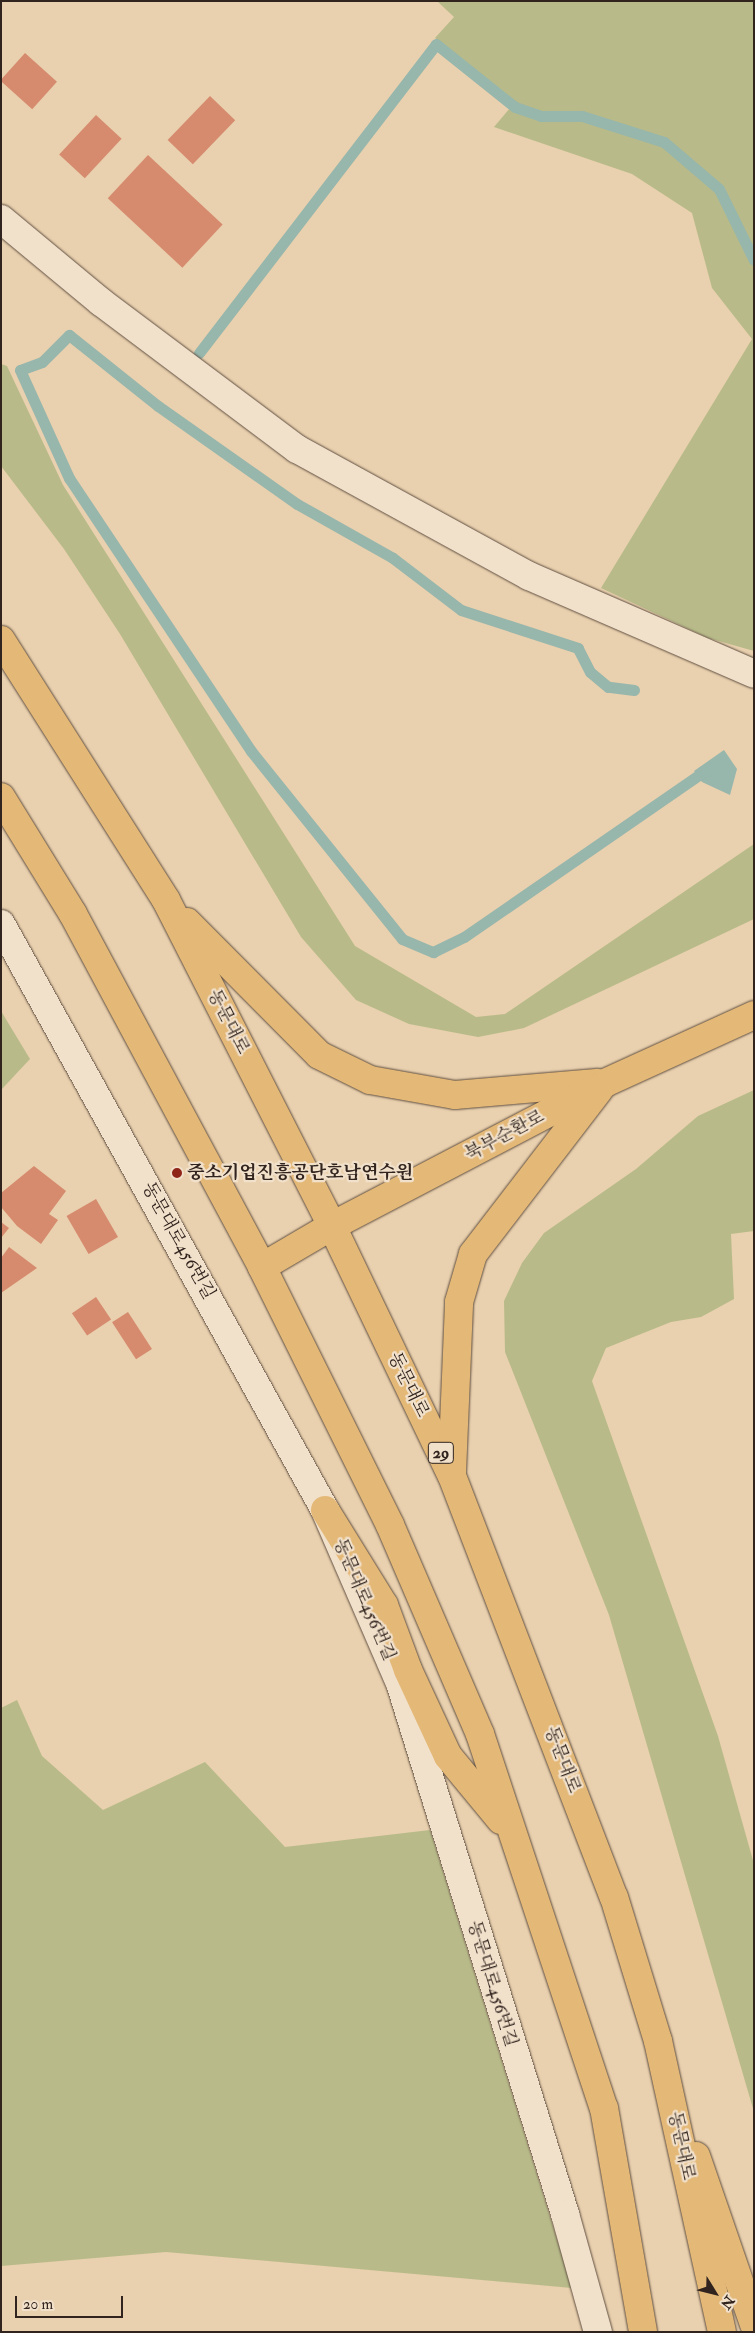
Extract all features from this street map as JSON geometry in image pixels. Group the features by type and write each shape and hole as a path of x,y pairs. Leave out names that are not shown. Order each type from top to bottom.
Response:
{"main road":[{"name":"동문대로","path":"1,640 166,900 332,1226 452,1476 614,1897 658,2041 722,2332"},
{"path":"1,796 73,914 262,1267 390,1525 480,1734 508,1828 604,2108 642,2332"},
{"path":"166,900 279,1018 319,1055 370,1080 455,1095 604,1083"},
{"name":"북부순환로","path":"262,1267 332,1226 604,1083 754,1015"},
{"path":"452,1476 459,1302 472,1254 604,1083"},
{"path":"325,1510 384,1605 408,1670 448,1756 508,1828"},
{"path":"672,2104 708,2184 754,2324"}],"street":[{"path":"1,219 101,302 313,459 529,576 754,674"},
{"name":"동문대로456번길","path":"1,924 325,1510 401,1686 565,2214 598,2332"}],"green space":[{"path":"437,1 754,1 754,651 708,638 601,588 752,339 712,288 692,213 632,174 494,127 515,102 435,38 454,17"},
{"path":"1,364 7,366 63,485 355,946 476,1017 505,1014 754,844 754,919 524,1028 478,1037 409,1024 356,1000 301,937 120,634 64,549 1,466"},
{"path":"1,1011 30,1059 1,1090"},
{"path":"754,1090 754,1231 731,1234 734,1299 701,1317 671,1322 606,1348 592,1381 718,1736 754,1864 754,2112 609,1615 505,1352 504,1301 522,1263 544,1233 636,1169 698,1116"},
{"path":"17,1700 42,1756 103,1810 205,1762 285,1847 430,1830 572,2288 166,2252 1,2266 1,1708"}],"water":[{"path":"724,750 737,769 730,795 702,782 694,771"}],"building":[{"path":"25,53 57,82 32,109 1,81"},
{"path":"210,96 235,120 193,164 168,140"},
{"path":"96,115 122,139 85,178 59,154"},
{"path":"148,155 223,225 182,268 108,198"},
{"path":"34,1166 66,1191 49,1214 58,1220 41,1244 17,1226 1,1207 1,1193"},
{"path":"96,1199 118,1237 89,1254 67,1216"},
{"path":"1,1222 9,1228 1,1238"},
{"path":"9,1247 37,1268 1,1293 1,1258"},
{"path":"96,1297 111,1319 87,1336 72,1313"},
{"path":"128,1312 152,1349 136,1359 112,1322"}],"waterway":[{"path":"199,353 436,44 515,107 541,116 582,116 664,142 719,189 754,260"},
{"path":"634,690 608,687 590,672 578,648 461,610 393,558 297,504 158,406 69,335 42,362 20,370 69,478 251,751 402,939 433,952 464,937 709,768"}],"place":[{"name":"중소기업진흥공단호남연수원","path":"177,1173"}]}
